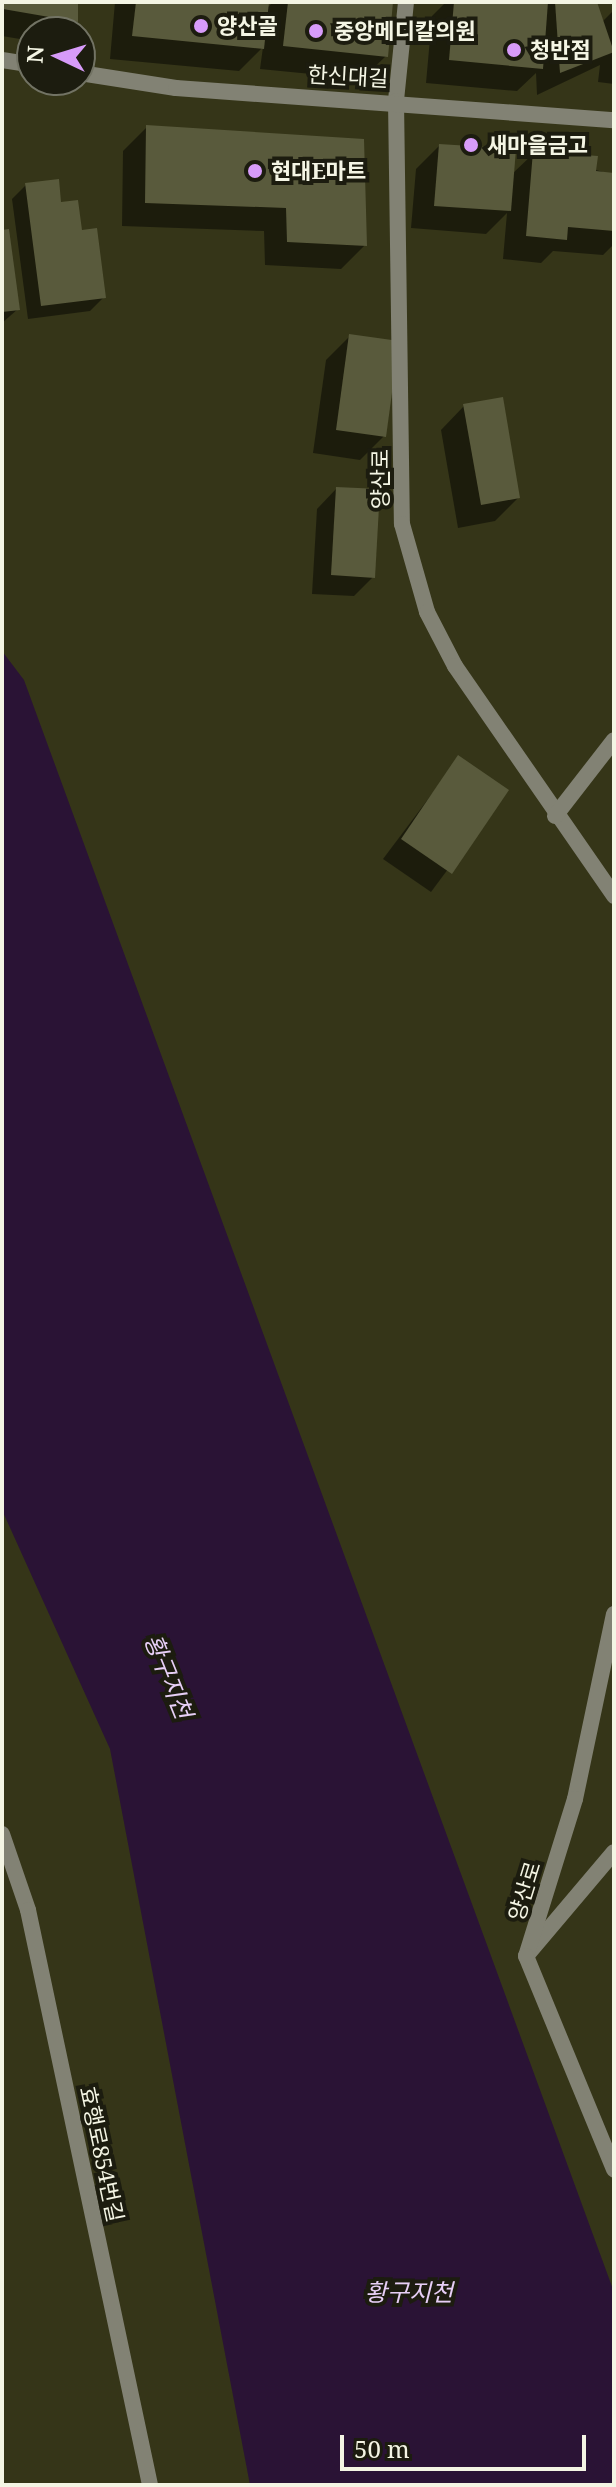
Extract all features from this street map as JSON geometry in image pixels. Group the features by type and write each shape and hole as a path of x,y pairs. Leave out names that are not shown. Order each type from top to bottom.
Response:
{"street":[{"name":"양산로","path":"406,2 396,101 402,524 434,626 555,816 614,896"},
{"name":"한신대길","path":"96,76 176,88 396,101 614,120"},
{"path":"555,816 614,740"},
{"name":"양산로","path":"614,1614 575,1799 526,1956 614,2170"},
{"name":"효행로854번길","path":"2,1834 28,1910 150,2485"},
{"path":"526,1956 614,1852"}],"water":[{"name":"황구지천","path":"2,651 24,680 614,2292 614,2485 250,2485 110,1749 2,1510"}],"building":[{"path":"3,2 78,2 78,16 43,16 3,9"},
{"path":"136,2 269,2 264,49 132,36"},
{"path":"288,2 393,2 388,57 283,46"},
{"path":"454,2 548,2 543,69 449,60"},
{"path":"555,2 597,2 614,52 560,73"},
{"name":"현대E마트","path":"146,125 364,139 367,246 287,242 286,208 145,203"},
{"path":"439,144 516,149 511,211 434,206"},
{"path":"533,151 598,156 596,171 614,173 614,231 568,227 567,240 526,236"},
{"path":"59,179 61,202 78,200 82,230 97,228 106,298 41,306 25,183"},
{"path":"9,229 20,310 2,312 2,230"},
{"path":"349,334 399,341 386,437 336,430"},
{"path":"503,397 520,498 481,505 463,404"},
{"path":"336,487 380,489 375,578 331,575"},
{"path":"458,755 509,790 452,874 401,839"}],"place":[{"name":"양산골","path":"201,26"},
{"name":"중앙메디칼의원","path":"316,31"},
{"name":"청반점","path":"514,50"},
{"name":"새마을금고","path":"471,145"},
{"name":"현대E마트","path":"255,171"}]}
